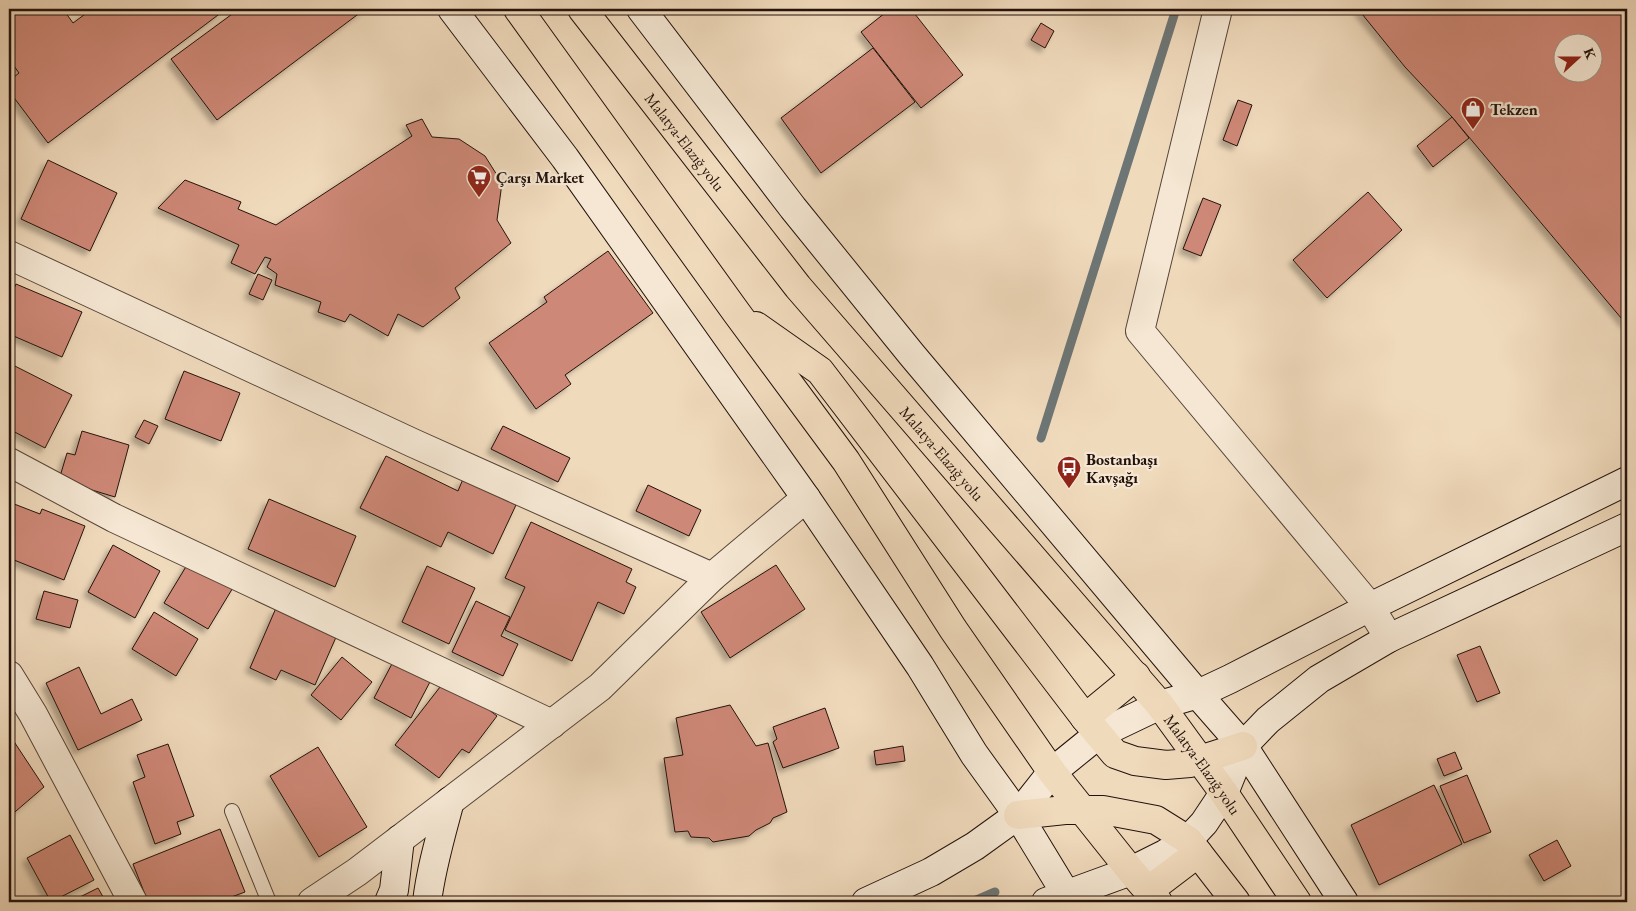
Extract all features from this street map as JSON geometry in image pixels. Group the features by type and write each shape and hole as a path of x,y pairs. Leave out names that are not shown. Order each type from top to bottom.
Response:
{"highway":[{"path":"518,9 736,312 846,461 953,629 1052,772 1146,888"},
{"name":"Malatya-Elazığ yolu","path":"582,9 798,288 1160,705 1224,793 1297,902"},
{"path":"736,312 820,371 1092,727 1116,754 1136,761 1166,765 1190,763 1244,746"},
{"path":"1092,727 1136,676"},
{"path":"1018,815 1065,810 1104,810 1156,820 1193,846 1236,902"}],"street":[{"path":"452,9 565,158 806,498 920,666 974,754 1018,815 1062,899 1146,888 1165,854 1193,846 1204,823 1224,793 1244,746 1268,720 1319,679 1389,638 1627,526"},
{"path":"641,9 793,208 900,340 1244,746 1344,902"},
{"path":"1218,9 1140,331 1370,608 1389,638"},
{"path":"9,255 395,435 712,577"},
{"path":"9,462 114,518 552,724"},
{"path":"866,902 931,872 975,846 1018,815 1052,772 1092,727 1114,727 1160,705 1198,694 1627,481"},
{"path":"312,902 400,840 600,687 712,577 806,498"},
{"path":"9,675 33,714 133,902"},
{"path":"427,902 437,846 450,801"},
{"path":"389,902 394,890 400,840"}],"lane":[{"path":"232,811 269,902"}],"building":[{"path":"22,9 63,9 73,23 92,9 226,9 48,143 9,91 9,81 19,73 9,59 9,19"},
{"path":"239,9 365,9 217,120 171,59"},
{"path":"890,9 911,9 963,75 921,108 861,32"},
{"path":"1358,9 1627,9 1627,325 1452,117 1405,67"},
{"path":"1041,23 1054,31 1045,48 1031,40"},
{"path":"873,48 915,102 821,173 781,118"},
{"path":"1238,100 1252,105 1237,146 1223,140"},
{"path":"1452,117 1469,138 1433,167 1417,146"},
{"path":"422,119 432,137 459,139 485,156 502,183 497,220 511,243 455,288 460,298 423,327 398,314 388,336 350,314 345,322 318,312 321,302 275,285 277,274 267,267 271,259 265,257 255,274 231,263 239,245 158,208 185,180 241,202 238,209 276,225 412,136 406,125"},
{"path":"48,160 117,193 90,251 21,219"},
{"path":"1368,192 1402,230 1327,298 1293,260"},
{"path":"1203,198 1221,205 1201,256 1183,249"},
{"path":"608,251 653,313 565,375 571,384 536,409 489,343 547,302 544,297"},
{"path":"258,274 272,280 263,300 249,294"},
{"path":"16,284 82,312 62,357 9,334 9,300"},
{"path":"9,363 72,395 45,448 9,429"},
{"path":"184,371 240,393 221,441 165,419"},
{"path":"144,420 158,426 149,444 135,437"},
{"path":"503,426 570,458 558,482 491,449"},
{"path":"82,431 129,445 115,497 59,480 67,453 75,455"},
{"path":"386,456 458,491 463,479 516,505 493,554 448,532 441,547 360,508"},
{"path":"648,485 701,510 689,536 636,511"},
{"path":"269,499 356,536 335,587 248,549"},
{"path":"9,502 40,514 42,509 85,526 64,580 9,558"},
{"path":"531,522 632,569 626,582 636,587 624,614 598,602 572,661 505,630 525,587 505,578"},
{"path":"113,545 160,571 135,618 88,592"},
{"path":"190,560 234,586 208,629 164,603"},
{"path":"776,565 805,609 730,658 701,612"},
{"path":"427,566 475,588 449,644 402,622"},
{"path":"44,591 78,600 70,628 36,619"},
{"path":"476,601 510,617 501,636 518,644 503,676 452,652"},
{"path":"276,608 337,635 315,685 281,670 276,680 250,668"},
{"path":"154,612 198,639 176,676 132,649"},
{"path":"1480,646 1500,693 1477,702 1457,655"},
{"path":"342,657 372,682 341,720 311,695"},
{"path":"394,660 431,680 411,718 374,698"},
{"path":"79,667 101,714 132,699 142,720 78,750 46,683"},
{"path":"447,678 497,716 469,753 462,749 439,778 395,745"},
{"path":"730,705 756,746 768,743 787,812 773,818 770,823 749,836 713,842 709,838 691,837 688,831 675,832 664,758 683,755 676,718"},
{"path":"825,708 839,748 783,768 773,742 777,739 773,727"},
{"path":"9,734 44,787 9,817"},
{"path":"168,744 194,816 177,822 181,834 155,844 133,782 145,777 137,755"},
{"path":"903,746 905,761 876,765 874,751"},
{"path":"318,747 367,827 319,857 270,776"},
{"path":"1455,752 1462,769 1444,776 1437,759"},
{"path":"1467,775 1491,832 1464,843 1440,786"},
{"path":"1434,785 1462,844 1379,885 1351,825"},
{"path":"220,829 245,892 218,902 148,902 133,864"},
{"path":"70,835 94,880 51,902 27,858"},
{"path":"1557,840 1571,866 1544,881 1529,855"},
{"path":"98,888 106,902 70,902"}],"waterway":[{"path":"1041,438 1176,9"},
{"path":"972,902 995,892"}],"place":[{"name":"Tekzen","path":"1473,130"},
{"name":"Çarşı Market","path":"479,198"},
{"name":"Bostanbaşı Kavşağı","path":"1069,489"}]}
